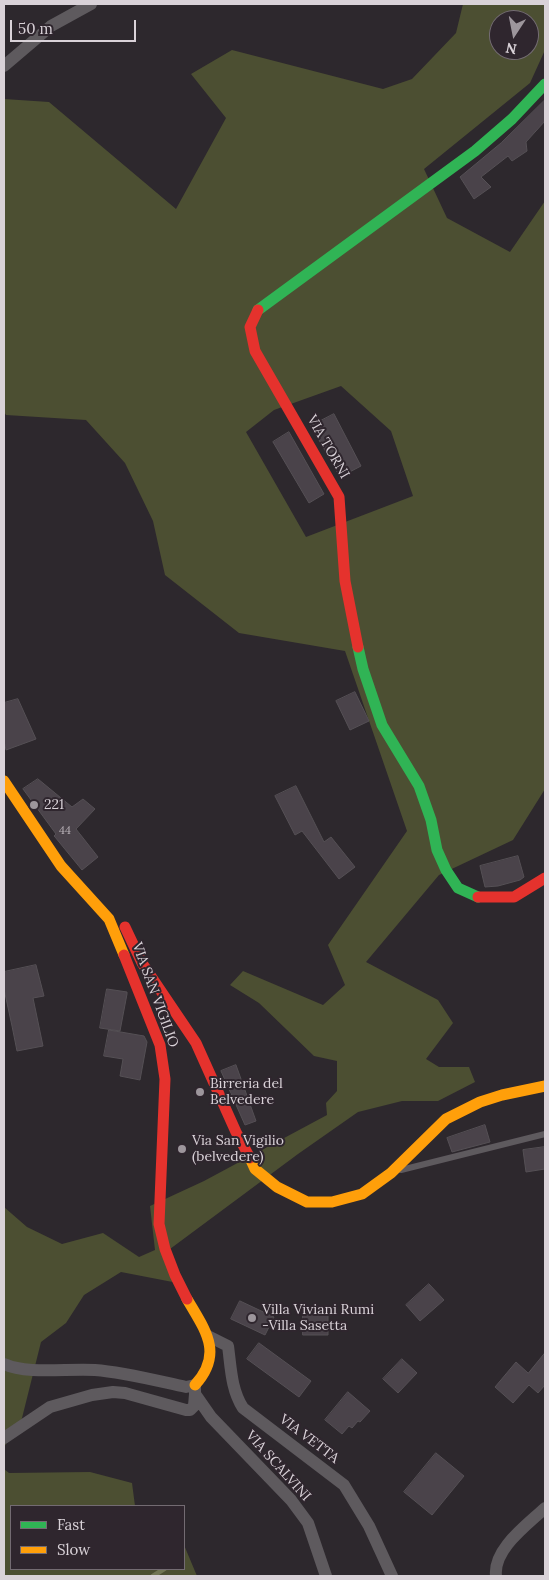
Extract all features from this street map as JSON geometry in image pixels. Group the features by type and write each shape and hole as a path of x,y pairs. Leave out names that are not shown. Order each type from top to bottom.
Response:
{"street":[{"path":"4,66 52,26 91,4"},
{"name":"VIA TORNI","path":"545,84 527,105 481,146 442,177 259,309 250,327 255,351 339,496 345,581 363,669 382,725 419,786 431,820 437,850 446,870 458,888 478,898 514,898 545,878"},
{"name":"VIA SAN VIGILIO","path":"4,781 61,866 109,919 160,1046 165,1079 159,1224 165,1249 175,1275 208,1336"},
{"path":"109,919 124,924 142,963 196,1043 236,1132 255,1169 277,1187 307,1202 332,1202 362,1194 390,1173 446,1119 480,1102 502,1095 545,1086"},
{"path":"4,1438 50,1407 92,1395 125,1392 186,1410 193,1408 195,1389 207,1367 210,1347 208,1336"},
{"name":"VIA VETTA","path":"208,1336 228,1346 233,1388 242,1408 344,1485 369,1526 392,1576"},
{"path":"4,1364 13,1368 33,1370 96,1370 195,1389"},
{"name":"VIA SCALVINI","path":"195,1389 211,1417 291,1500 308,1523 326,1576"},
{"path":"496,1576 495,1567 499,1556 507,1545 545,1508"}],"lane":[{"path":"390,1173 545,1134"}],"green space":[{"path":"463,4 545,4 545,50 530,83 424,169 447,218 510,252 545,201 545,789 513,840 439,875 366,962 438,1000 453,1023 426,1059 439,1067 469,1067 475,1082 438,1101 402,1101 358,1112 170,1249 183,1284 121,1272 84,1295 66,1323 41,1342 21,1422 4,1447 4,1207 27,1227 62,1244 103,1233 139,1257 155,1250 150,1206 204,1181 327,1115 326,1103 337,1091 337,1061 314,1056 259,1003 230,985 243,971 323,1005 345,985 328,945 407,831 345,651 239,633 165,575 153,521 125,463 86,420 6,415 4,412 4,99 49,102 176,209 226,118 191,74 232,50 383,89 412,79 456,33","holes":["341,386 391,431 413,496 306,537 246,432 274,410"]},
{"path":"4,1469 9,1473 90,1472 132,1483 135,1505 10,1505 10,1570 185,1570 185,1547 197,1576 4,1576"}],"building":[{"path":"545,100 545,121 526,142 527,151 512,161 508,156 481,177 491,187 474,199 460,177 501,143"},
{"path":"334,414 361,466 340,477 311,426"},
{"path":"289,432 324,494 309,503 273,442"},
{"path":"355,692 369,721 350,730 336,701"},
{"path":"18,699 36,739 6,750 4,741 4,703"},
{"path":"38,779 72,807 83,799 95,809 76,829 98,857 82,870 54,836 56,834 23,789"},
{"path":"296,786 324,842 331,837 355,867 339,879 302,831 295,835 275,796"},
{"path":"518,856 524,877 520,880 498,886 485,887 480,866"},
{"path":"36,965 44,996 33,998 43,1046 17,1051 4,989 4,972"},
{"path":"107,989 127,992 120,1031 100,1028"},
{"path":"109,1030 144,1036 147,1042 140,1080 120,1076 123,1059 104,1056"},
{"path":"236,1065 256,1121 245,1125 221,1071"},
{"path":"485,1125 490,1142 452,1152 447,1138"},
{"path":"545,1147 545,1169 526,1172 523,1150"},
{"path":"429,1284 444,1300 420,1321 406,1305"},
{"name":"Villa Viviani Rumi -Villa Sasetta","path":"240,1301 274,1317 265,1335 231,1319"},
{"path":"303,1313 328,1313 328,1335 303,1335"},
{"path":"259,1343 311,1381 299,1397 247,1359"},
{"path":"545,1353 545,1385 538,1393 529,1385 513,1403 495,1387 516,1362 528,1373"},
{"path":"402,1359 417,1373 398,1393 383,1379"},
{"path":"348,1392 370,1411 360,1422 358,1421 352,1428 349,1426 342,1434 325,1420"},
{"path":"436,1453 464,1476 432,1515 404,1492"}],"waterway":[{"path":"153,1576 162,1570"}],"traffic: fast":[{"path":"258,310 475,151 512,119 545,84"},
{"path":"358,647 363,669 382,725 419,786 431,820 437,850 446,870 458,888 478,897"}],"traffic: slow":[{"path":"4,781 61,866 109,919 124,955"},
{"path":"250,1158 255,1169 277,1187 307,1202 332,1202 362,1194 391,1173 446,1119 480,1102 502,1095 545,1086"},
{"path":"187,1299 205,1331 210,1352 209,1362 195,1385"}],"traffic: jam":[{"path":"258,310 250,327 255,351 339,497 345,581 358,647"},
{"path":"478,897 514,897 545,878"},
{"path":"125,927 142,963 196,1043 236,1132 250,1158"},
{"path":"124,955 160,1045 165,1079 159,1224 165,1249 187,1299"}],"place":[{"name":"221","path":"34,805"},
{"name":"Birreria del Belvedere","path":"200,1092"},
{"name":"Via San Vigilio (belvedere)","path":"182,1149"},
{"name":"Villa Viviani Rumi -Villa Sasetta","path":"252,1318"}]}
